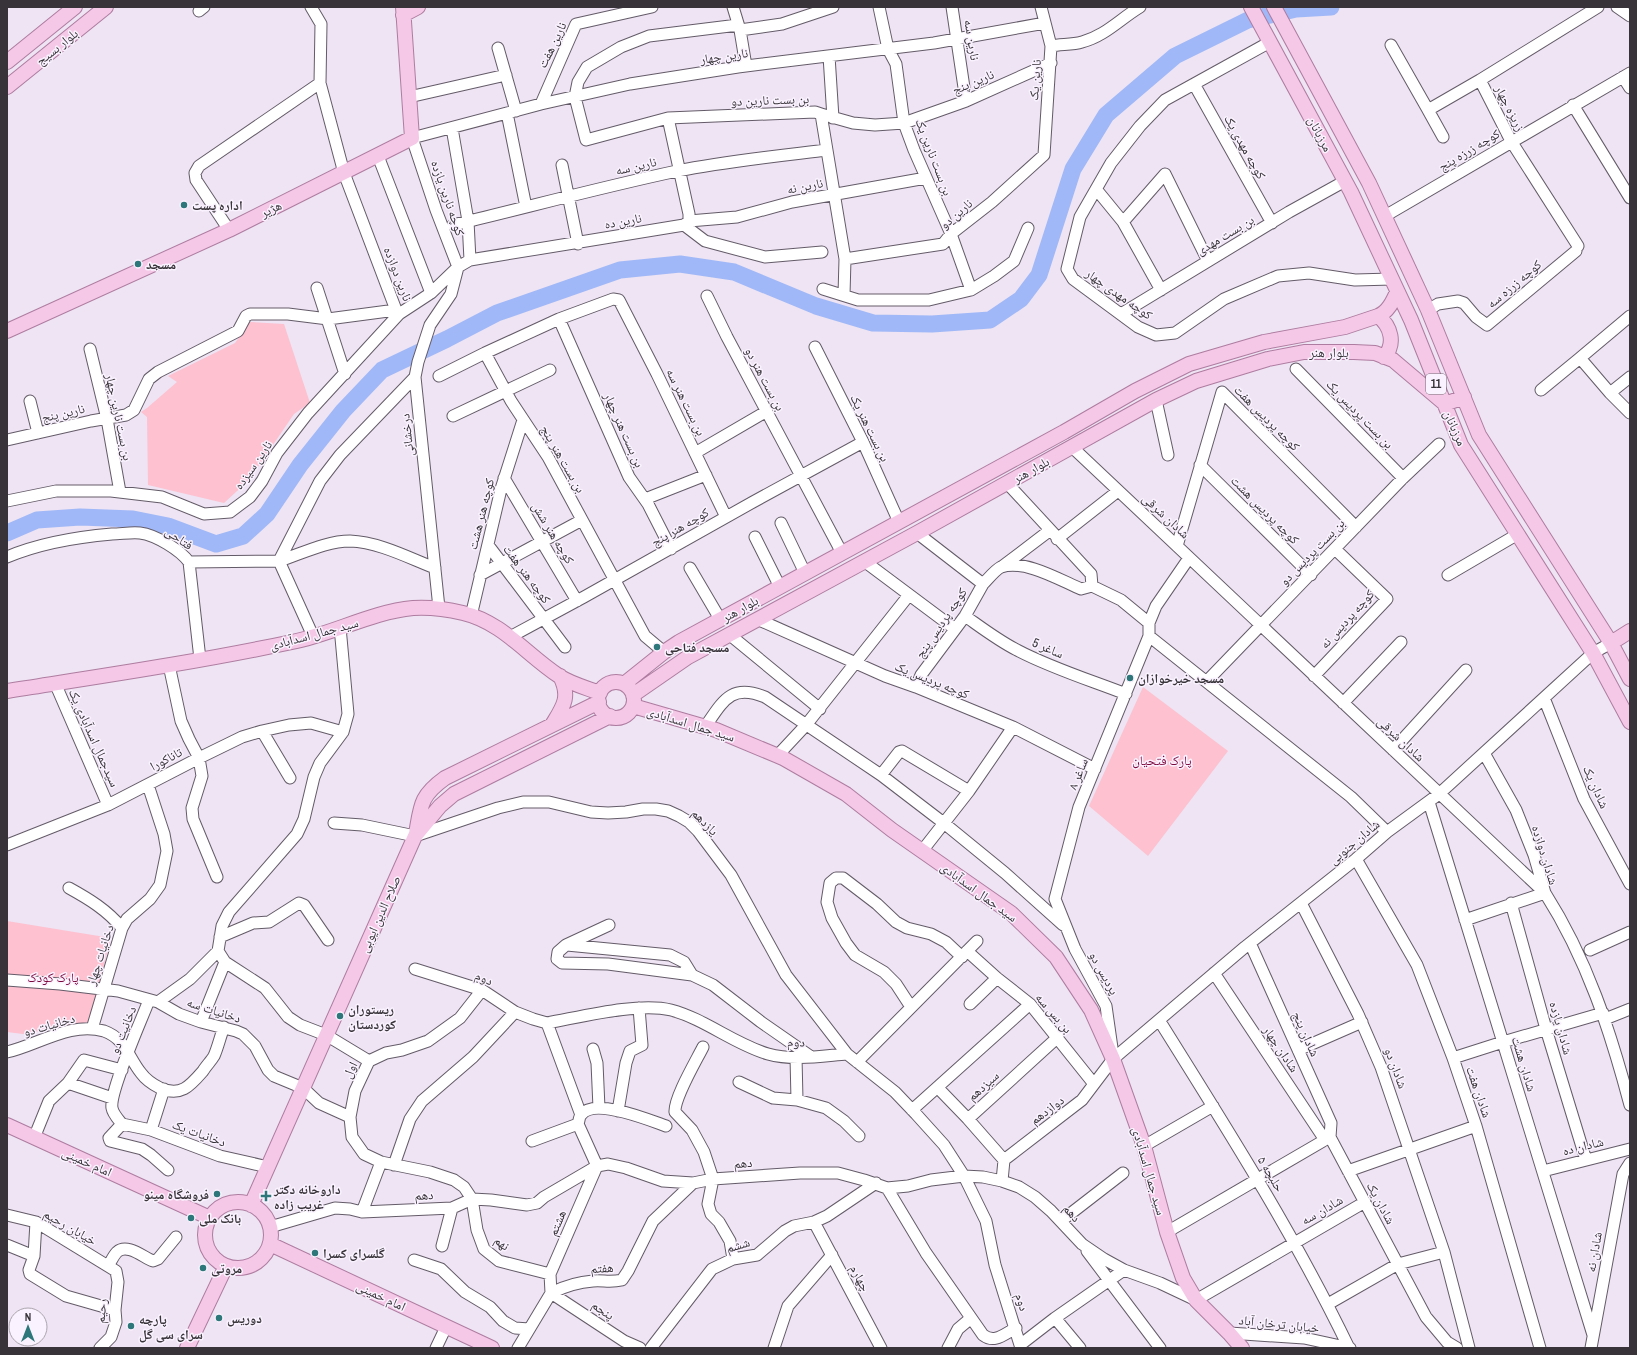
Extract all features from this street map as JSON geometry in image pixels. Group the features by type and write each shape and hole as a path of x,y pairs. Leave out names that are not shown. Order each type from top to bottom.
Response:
{"main road":[{"name":"بلوار بسیج","path":"7,62 75,7"},
{"name":"بلوار بسیج","path":"7,87 106,7"},
{"path":"412,138 403,11 418,7"},
{"name":"11","path":"1251,7 1268,37"},
{"name":"مرزبانان","path":"1274,7 1369,183 1385,216 1428,310 1480,435 1611,643 1630,679"},
{"name":"مرزبانان","path":"1268,37 1345,181 1394,286 1462,444 1593,653 1630,722"},
{"name":"هژیر","path":"7,331 229,230 412,138"},
{"name":"بلوار هنر","path":"624,684 664,652 720,619 1064,432 1135,391 1189,364 1264,342 1345,327 1382,315 1390,306 1394,286"},
{"path":"1378,316 1383,321 1390,334 1390,351 1384,357"},
{"name":"بلوار هنر","path":"633,701 688,657 918,533 1156,400 1196,381 1275,357 1304,352 1375,353 1393,360 1445,404"},
{"path":"1445,404 1464,397"},
{"path":"1064,432 1072,447"},
{"name":"سید جمال اسدآبادی","path":"7,691 169,665 294,642 388,613 413,608 439,608 471,616 488,623 510,637 560,676 599,698"},
{"path":"1611,643 1630,631"},
{"path":"551,726 566,701 565,685 560,676"},
{"path":"616,682 628,686 633,701 629,712 617,718 610,716 600,708 599,698 603,687 609,683 616,682"},
{"path":"415,836 422,800 435,785 445,778 551,726 599,698"},
{"name":"سید جمال اسدآبادی","path":"633,701 716,730 778,755 846,794 922,851 1011,913 1056,958 1092,1010 1113,1059 1144,1146 1167,1232 1183,1278 1196,1300 1242,1348"},
{"name":"صلاح الدین ایوبی","path":"251,1205 415,836 440,806 454,794 610,716"},
{"name":"امام خمینی","path":"7,1125 210,1218"},
{"path":"236,1202 251,1205 264,1214 270,1228 270,1244 267,1252 261,1260 253,1265 240,1268 226,1266 211,1254 207,1246 205,1236 206,1227 210,1218 221,1207 236,1202"},
{"name":"امام خمینی","path":"270,1244 492,1348"},
{"path":"187,1348 226,1266"}],"street":[{"name":"نارین دوازده","path":"311,7 321,24 320,83 344,173 397,312 431,293 458,267"},
{"name":"نارین هفت","path":"541,104 576,24 652,7"},
{"path":"733,7 739,28 746,66"},
{"path":"575,96 578,82 587,67 621,47 649,36 782,24 833,7"},
{"name":"بن بست نارین یک","path":"879,7 888,49 896,64 904,123 951,234 971,290"},
{"name":"نارین سه","path":"952,7 958,39 966,101"},
{"name":"نارین یک","path":"1041,7 1051,46 1044,155"},
{"path":"1051,46 1080,43 1095,38 1106,32 1128,10 1140,7"},
{"name":"زریزه چهار","path":"1577,248 1511,141 1480,80 1598,7"},
{"path":"1617,7 1630,16"},
{"name":"نارین چهار","path":"412,138 541,104 630,84 746,66 958,39 1045,23"},
{"name":"کوچه مهدی چهار","path":"1268,37 1194,84 1165,100 1140,126 1111,163 1080,217 1067,270 1073,280 1138,327 1156,335 1175,333 1224,299 1278,276 1309,272 1394,286"},
{"path":"1391,45 1443,137"},
{"path":"498,48 506,75 526,207"},
{"path":"830,56 833,118"},
{"name":"نارین پنج","path":"821,114 853,123 875,126 904,123 966,101 1051,63"},
{"path":"409,97 506,75"},
{"path":"1626,75 1630,88"},
{"name":"کوچه زرزه پنج","path":"1385,216 1626,75"},
{"path":"1428,110 1480,80"},
{"path":"229,230 196,180 195,173 199,166 320,83"},
{"name":"کوچه مهدی یک","path":"1194,84 1272,223"},
{"name":"بن بست نارین دو","path":"575,96 586,140 668,118 815,112 821,114 844,259 844,295"},
{"path":"1573,105 1630,198"},
{"path":"668,118 686,223 705,241 765,258 822,252"},
{"path":"452,128 468,221 470,260"},
{"name":"کوچه نارین یازده","path":"412,138 436,210 458,267"},
{"name":"نارین سه","path":"453,225 678,171 733,161 827,150"},
{"name":"نارین دو","path":"844,259 943,244 951,234 992,202 1044,155"},
{"path":"378,156 431,293"},
{"path":"562,165 578,244"},
{"path":"1123,222 1165,174 1208,261"},
{"name":"نارین نه","path":"686,223 737,217 792,202 926,178"},
{"name":"بن بست مهدی","path":"1121,314 1345,181"},
{"path":"1096,189 1123,222 1161,290"},
{"name":"نارین ده","path":"458,267 470,260 578,244 686,223"},
{"path":"823,289 858,300 929,300 971,290 994,276 1014,261 1028,228"},
{"name":"کوچه زرزه سه","path":"1428,310 1438,304 1458,301 1464,303 1476,317 1488,325 1577,248"},
{"name":"درخشانی","path":"439,608 416,377 418,362 430,325 451,294 458,267"},
{"path":"317,288 345,374"},
{"name":"بن بست هنر دو","path":"706,296 842,553"},
{"name":"بن بست هنر سه","path":"559,319 613,299 619,300 726,517"},
{"path":"328,319 397,312"},
{"name":"نارین سیزده","path":"7,501 56,491 120,492 162,497 204,514 230,512 250,497 262,481 278,453 308,413 345,374 397,312"},
{"name":"نارین پنج","path":"7,440 91,421 126,415 136,406 139,397 149,379 158,372 238,331 246,316 255,313 288,314 328,319"},
{"path":"1541,390 1630,316"},
{"path":"439,376 559,319"},
{"name":"بن بست هنر چهار","path":"559,319 629,476 645,499 670,549"},
{"name":"بن بست هنر یک","path":"815,347 863,442 899,522"},
{"name":"بن بست نارین چهار","path":"90,349 107,419 120,492"},
{"name":"بن بست هنر پنج","path":"485,353 505,391 548,457 645,636 664,652"},
{"path":"1580,358 1610,393 1630,413"},
{"name":"بن بست پردیس یک","path":"1296,369 1403,478"},
{"path":"453,416 550,370"},
{"path":"313,636 279,561 320,481 340,454 416,377"},
{"path":"1610,393 1630,377"},
{"name":"کوچه پردیس هفت","path":"1177,546 1222,392 1356,528"},
{"path":"1156,400 1168,455"},
{"path":"30,402 38,433"},
{"path":"695,453 767,412"},
{"name":"کوچه هنر هشت","path":"471,616 504,478 523,420"},
{"name":"کوچه هنر پنج","path":"510,637 863,442"},
{"name":"بن بست پردیس دو","path":"1207,682 1403,478 1439,444"},
{"name":"شادان شرقی","path":"1072,447 1545,893 1561,918 1578,951 1604,1016 1629,1099"},
{"name":"کوچه پردیس هشت","path":"1200,465 1310,575"},
{"path":"645,499 706,475"},
{"name":"کوچه هنر شش","path":"504,478 577,601"},
{"path":"1007,483 1053,535 1091,574 1092,586"},
{"path":"983,584 1000,568 1053,535 1118,491"},
{"path":"480,575 582,520"},
{"path":"781,523 805,573"},
{"name":"فتاحی","path":"7,557 56,542 93,536 136,533 155,537 183,554 189,562 279,561 337,542 350,541 381,547 435,568"},
{"name":"کوچه پردیس پنج","path":"916,687 921,675 965,616 983,584 918,533"},
{"path":"1448,575 1518,534"},
{"path":"755,537 780,587"},
{"name":"کوچه هنر هفت","path":"488,545 565,647"},
{"name":"کوچه پردیس نه","path":"1314,676 1387,599 1336,549"},
{"name":"ساغر ٨","path":"1065,927 1055,899 1079,807 1149,636 1150,623 1156,606 1189,558"},
{"path":"864,561 955,629"},
{"path":"189,562 200,659"},
{"path":"1000,568 1016,565 1041,571 1081,589 1092,586 1121,600 1150,623"},
{"path":"690,568 720,619"},
{"path":"778,755 806,726 909,595"},
{"name":"ساغر 5","path":"965,616 997,639 1018,651 1126,694"},
{"name":"کوچه پردیس یک","path":"757,619 885,676 916,687 1013,727 1095,769"},
{"path":"340,628 348,714 343,732 320,763 314,777 304,819 297,834 229,912 222,926 218,951 225,962 265,988 288,1017 300,1025 326,1035 369,1061"},
{"path":"730,635 820,708"},
{"path":"1149,636 1275,738 1351,797 1387,832"},
{"path":"1343,703 1401,642"},
{"name":"شادان جنوبی","path":"1113,1059 1250,943 1356,859 1387,832 1439,794 1593,653 1611,643"},
{"path":"169,665 181,720 199,758 202,776 192,808 193,819 217,877"},
{"path":"1393,750 1466,670"},
{"name":"سیدجمال اسدآبادی یک","path":"55,683 108,805"},
{"path":"705,727 725,698 732,694 754,692 765,697 881,775 945,824 1005,873 1065,927"},
{"name":"شادان یک","path":"1544,698 1584,799 1630,884"},
{"name":"تاناکورا","path":"7,845 108,805 199,758 242,738 262,731 289,725 311,723 343,732"},
{"path":"922,851 945,824 1013,727"},
{"path":"262,731 290,778"},
{"path":"881,775 899,752 902,751 969,791"},
{"name":"شادان دوازده","path":"1466,920 1511,903 1545,893 1534,855 1516,810 1484,753"},
{"name":"دخانیات چهار","path":"92,1029 122,928 127,919 150,899 160,886 167,851 164,834 148,785"},
{"name":"یازدهم","path":"415,836 498,808 523,802 549,802 591,812 608,813 656,809 668,811 679,816 689,822 698,831 731,874 786,975 847,1054"},
{"name":"شادان هشت","path":"1429,802 1593,1335"},
{"path":"334,823 362,825 415,836"},
{"name":"شادان هفت","path":"1356,859 1417,965 1453,1058 1476,1126 1540,1348"},
{"name":"بن بس سه","path":"911,1008 896,984 884,972 855,955 846,943 832,918 827,902 830,883 836,878 843,878 877,904 896,922 907,928 932,934 965,954 998,978 1030,1004 1058,1037 1094,1084"},
{"path":"69,888 96,904 113,917 122,928"},
{"path":"220,937 253,923 269,922 299,903 304,905 328,940"},
{"name":"شادان دو","path":"1301,903 1362,1022 1382,1067 1444,1252 1469,1348"},
{"name":"شادان یازده","path":"1511,903 1546,1029 1586,1160"},
{"path":"608,926 566,945 558,952 557,959 562,964 608,964 692,975 713,985 761,1022 810,1056"},
{"name":"پردیس دو","path":"1065,927 1075,949 1106,1006 1113,1059"},
{"path":"1590,950 1630,932"},
{"path":"857,1062 977,941"},
{"name":"شادان پنج","path":"1250,943 1332,1123 1327,1138"},
{"path":"566,945 670,955 684,962 692,975"},
{"name":"دخانیات سه","path":"154,1001 190,979 218,951"},
{"path":"202,1022 225,962"},
{"name":"دوم","path":"415,969 482,990 515,1012 533,1019 547,1022 639,1008 669,1010 684,1014 768,1054 796,1057 847,1054 895,1092 944,1145 964,1176 986,1220 995,1265 1021,1347"},
{"name":"شادان چهار","path":"1214,973 1327,1138"},
{"path":"970,1004 998,978"},
{"name":"دخانیات سه","path":"7,980 118,991 154,1001 179,1014 243,1034 251,1042 261,1056 268,1070 274,1076 303,1088 319,1103 350,1117"},
{"name":"اول","path":"472,1199 464,1187 454,1180 430,1172 381,1162 364,1154 352,1137 350,1117 355,1091 369,1061 386,1053 402,1050 428,1041 460,1018 482,990"},
{"name":"دخانیت دو","path":"112,1098 129,1052 154,1001"},
{"path":"912,1110 1030,1004"},
{"path":"618,1111 626,1063 630,1051 642,1045 639,1008"},
{"path":"1453,1058 1546,1029 1630,1009"},
{"path":"394,1165 410,1119 422,1100 473,1057 515,1012"},
{"name":"حلبچه ۵","path":"1159,1020 1258,1180 1328,1304 1350,1348"},
{"path":"547,1022 579,1120 597,1166"},
{"path":"1298,1050 1362,1022"},
{"path":"152,1130 164,1090 178,1092 190,1086 213,1057 224,1027"},
{"name":"دخانیات دو","path":"10,1051 64,1032 79,1029 104,1031 120,1040 129,1052 140,1073 151,1084 164,1090"},
{"name":"سیزدهم","path":"1004,1160 968,1119 1058,1037"},
{"path":"703,1047 674,1108 675,1112 692,1130 700,1144 713,1179 708,1204 711,1214 719,1222 730,1241 732,1259"},
{"path":"593,1049 597,1063 599,1108"},
{"path":"796,1057 797,1100"},
{"name":"دوازدهم","path":"1004,1160 1082,1100 1113,1059"},
{"path":"34,1138 49,1101 68,1083 84,1060 122,1070"},
{"path":"740,1082 773,1098 797,1100 826,1108 844,1121 860,1136"},
{"path":"68,1083 112,1098 112,1108 122,1124 109,1138 110,1141 142,1149 168,1170"},
{"path":"938,1088 968,1119"},
{"path":"1144,1146 1212,1106"},
{"path":"532,1141 579,1120 587,1111 599,1108 618,1111 666,1126"},
{"name":"دخانیات یک","path":"122,1124 152,1130 220,1156 268,1167"},
{"path":"1348,1171 1476,1126"},
{"path":"1167,1232 1258,1180 1327,1138"},
{"name":"شادان یک","path":"1327,1138 1348,1171 1426,1317 1447,1342 1457,1348"},
{"name":"شادان ده","path":"1543,1171 1630,1149"},
{"path":"1002,1181 1004,1160"},
{"path":"362,1212 381,1162"},
{"name":"شادان نه","path":"1591,1348 1622,1174 1630,1163"},
{"name":"دهم","path":"270,1228 335,1208 350,1209 362,1212 452,1208 472,1199 527,1205 537,1203 544,1197 597,1166 608,1164 626,1168 663,1181 693,1183 713,1179 800,1173 838,1173 876,1183 887,1188 908,1186 931,1180 964,1176 1002,1181 1019,1187 1035,1197 1051,1210 1082,1244 1124,1270 1160,1283 1196,1300"},
{"name":"هشتم","path":"551,1293 550,1274 597,1166"},
{"path":"1061,1221 1123,1173"},
{"name":"هفتم","path":"551,1293 560,1288 594,1281 611,1282 622,1280 653,1221 693,1183"},
{"name":"ششم","path":"650,1348 712,1269 732,1259 757,1255 790,1228 814,1222 827,1216 876,1183"},
{"path":"887,1188 926,1253 983,1335 991,1340 1016,1328"},
{"name":"نهم","path":"472,1199 477,1230 484,1249 499,1261 550,1274"},
{"name":"شادان سه","path":"1196,1300 1365,1202"},
{"path":"442,1246 452,1208"},
{"name":"خیابان رحیم","path":"7,1215 36,1222 112,1268"},
{"path":"36,1222 34,1256 29,1270 30,1274 66,1296 115,1310"},
{"name":"چهارم","path":"814,1222 821,1238 832,1255 881,1348"},
{"path":"112,1268 117,1252 123,1249 129,1249 153,1262 158,1259 176,1237"},
{"path":"1082,1244 1160,1348"},
{"path":"7,1245 34,1256"},
{"path":"1328,1304 1398,1264 1444,1252"},
{"path":"774,1348 788,1306 832,1255"},
{"path":"414,1260 441,1269 465,1292 490,1307 503,1322 515,1328 529,1329"},
{"name":"رحیم","path":"100,1348 111,1337 116,1322 115,1310 118,1282 112,1268"},
{"path":"1021,1347 1055,1318 1124,1270"},
{"path":"518,1348 551,1293"},
{"name":"پنجم","path":"551,1293 624,1341 640,1348"},
{"path":"948,1348 958,1329 971,1318"},
{"path":"1055,1318 1080,1348"},
{"path":"436,1348 446,1326"},
{"name":"خیابان ترخان آباد","path":"1229,1333 1304,1338 1350,1348"}],"green space":[{"path":"250,322 284,324 310,403 294,414 249,480 224,503 148,485 147,417 141,412 177,382 168,376 235,343"},
{"name":"پارک فتحیان","path":"1143,687 1228,751 1148,856 1089,806"},
{"name":"پارک کودک","path":"7,921 111,938 89,1022 23,1034 7,1032"}],"waterway":[{"path":"7,533 37,520 80,517 133,519 168,526 216,544 243,536 267,514 300,465 343,411 382,370 497,313 620,270 680,264 734,272 816,306 873,323 932,324 990,320 1021,299 1039,275 1073,169 1106,115 1175,56 1248,20 1296,9 1331,7"}],"place":[{"name":"اداره پست","path":"184,205"},
{"name":"مسجد","path":"138,264"},
{"name":"مسجد فتاحی","path":"657,647"},
{"name":"مسجد خیرخوازان","path":"1130,678"},
{"name":"ریستوران کوردستان","path":"340,1016"},
{"name":"فروشگاه مینو","path":"217,1194"},
{"name":"داروخانه دکتر غریب زاده","path":"266,1196"},
{"name":"بانک ملی","path":"191,1218"},
{"name":"گلسرای کسرا","path":"315,1253"},
{"name":"مروتی","path":"203,1268"},
{"name":"دوریس","path":"219,1318"},
{"name":"پارچه سرای سی گل","path":"131,1326"}]}
